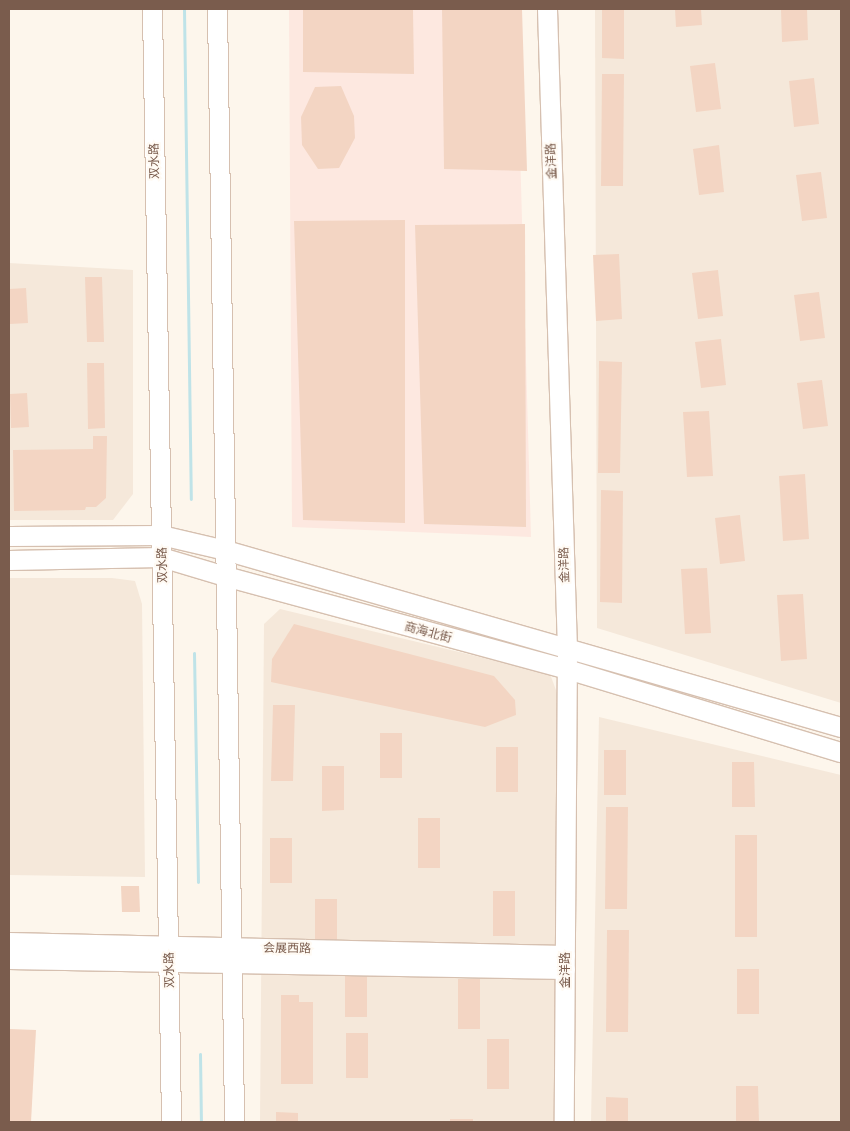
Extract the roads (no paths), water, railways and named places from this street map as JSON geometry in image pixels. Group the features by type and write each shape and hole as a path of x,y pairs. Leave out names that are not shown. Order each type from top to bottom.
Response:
{"main road":[{"name":"双水路","path":"152,9 171,1122"},
{"path":"217,9 234,1122"},
{"name":"金洋路","path":"547,9 567,648 564,1122"},
{"name":"商海北街","path":"9,536 161,535 225,550 841,727"},
{"name":"商海北街","path":"9,560 162,556 225,576 567,669 841,752"},
{"name":"会展西路","path":"9,942 169,954"},
{"name":"会展西路","path":"9,959 169,954 565,962"}],"waterway":[{"path":"184,9 191,499"},
{"path":"194,653 198,882"},
{"path":"200,1054 201,1122"}]}
